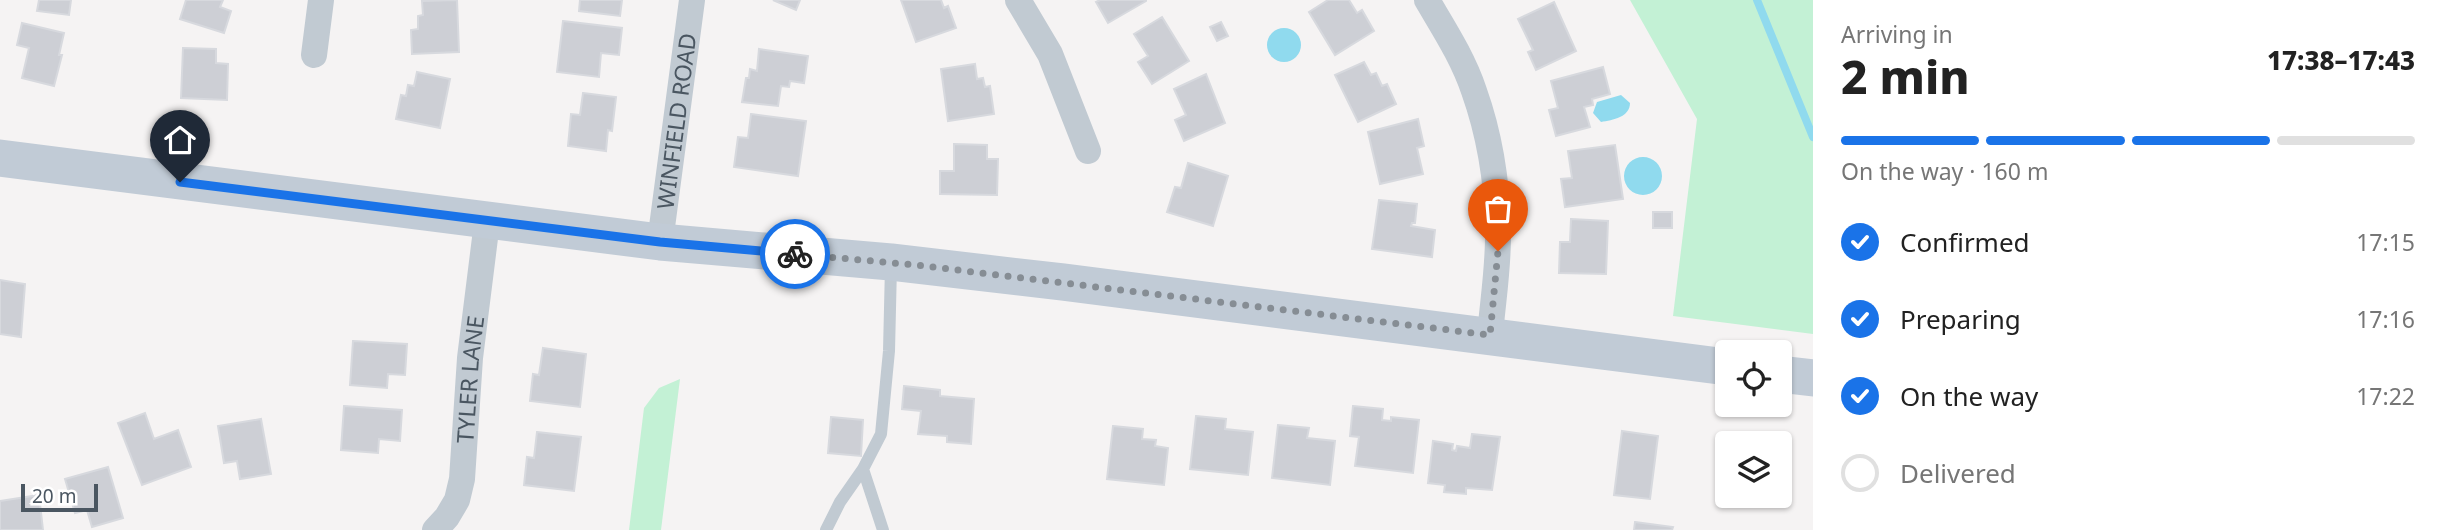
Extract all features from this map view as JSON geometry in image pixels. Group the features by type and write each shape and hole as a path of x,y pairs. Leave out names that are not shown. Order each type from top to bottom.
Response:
{"street":[{"path":"314,55 321,0"},
{"name":"WINFIELD ROAD","path":"660,242 692,0"},
{"path":"1018,0 1050,54 1088,151"},
{"path":"1427,0 1458,53 1474,91 1491,161 1499,228 1490,335"},
{"path":"0,158 487,222 660,242 891,262 1490,335 1715,365"},
{"name":"TYLER LANE","path":"435,530 457,500 462,478 470,358 487,222"},
{"path":"1792,375 1813,378"}],"lane":[{"path":"826,530 881,433 889,351 891,262"},
{"path":"863,469 883,530"}],"green space":[{"path":"1630,0 1813,0 1813,334 1673,316 1697,119"},
{"path":"680,379 661,530 629,530 644,408 659,388"}],"water":[{"path":"1284,28 1296,33 1301,45 1296,57 1284,62 1272,57 1267,45 1272,33"},
{"path":"1621,95 1630,103 1627,112 1620,117 1601,122 1593,113 1597,102"},
{"path":"1643,157 1656,163 1662,176 1656,189 1643,195 1630,189 1624,176 1630,163"}],"building":[{"path":"39,0 71,0 69,15 37,11"},
{"path":"186,0 223,0 220,7 231,11 224,33 180,19"},
{"path":"457,0 459,52 412,54 411,30 418,29 418,16 423,15 422,1"},
{"path":"580,0 622,0 620,16 579,11"},
{"path":"773,0 800,0 796,10"},
{"path":"901,0 941,0 944,8 948,6 956,28 916,42"},
{"path":"1328,0 1349,0 1357,13 1362,10 1374,31 1335,55 1309,12"},
{"path":"1146,1 1108,23 1096,2"},
{"path":"1554,2 1576,51 1536,70 1528,52 1533,50 1518,19"},
{"path":"1162,17 1189,61 1152,84 1138,62 1148,56 1134,34"},
{"path":"563,21 622,28 619,55 601,53 599,77 557,72"},
{"path":"1221,22 1228,36 1217,41 1210,27"},
{"path":"22,23 64,33 59,55 62,55 54,86 22,78 29,48 17,45"},
{"path":"183,48 216,49 216,63 228,64 227,100 181,98"},
{"path":"759,49 808,56 804,83 790,81 789,87 781,86 778,106 742,102 750,69 757,71"},
{"path":"1364,62 1371,75 1376,73 1382,86 1387,84 1396,104 1358,122 1335,75"},
{"path":"975,64 977,79 983,78 985,87 990,86 994,114 948,121 941,69"},
{"path":"1603,67 1610,94 1592,99 1593,105 1584,107 1590,127 1556,136 1549,110 1558,108 1551,81"},
{"path":"417,72 450,79 440,128 396,119 401,95 406,96 408,85 414,86"},
{"path":"1206,74 1225,123 1184,141 1175,120 1186,115 1174,89"},
{"path":"583,93 616,97 612,131 608,130 606,151 568,146 571,114 580,115"},
{"path":"751,114 806,121 798,176 734,167 738,137 748,138"},
{"path":"1418,119 1424,146 1417,148 1423,174 1380,184 1368,132"},
{"path":"954,144 987,145 987,159 998,159 997,195 940,194 940,171 954,171"},
{"path":"1615,145 1623,199 1565,207 1561,179 1572,178 1568,151"},
{"path":"1188,163 1228,176 1213,226 1167,212 1175,187 1181,188"},
{"path":"1379,200 1417,204 1415,223 1411,226 1435,230 1432,257 1372,249"},
{"path":"1653,212 1672,212 1672,228 1653,228"},
{"path":"1571,219 1608,221 1606,274 1559,273 1560,242 1570,242"},
{"path":"0,280 25,284 21,337 0,334"},
{"path":"353,341 407,344 405,375 388,374 387,388 350,385"},
{"path":"543,348 586,354 580,407 530,401 533,374 539,375"},
{"path":"904,386 940,390 940,396 974,399 971,444 947,442 947,436 918,434 921,411 902,409"},
{"path":"344,406 402,410 400,441 379,439 378,453 341,450"},
{"path":"1353,406 1383,409 1382,420 1391,421 1391,417 1419,420 1413,473 1355,466 1359,437 1350,436"},
{"path":"145,413 154,439 178,430 191,467 142,485 118,423"},
{"path":"1196,416 1226,419 1225,429 1253,432 1248,475 1190,469"},
{"path":"831,417 863,420 861,456 828,453"},
{"path":"261,419 271,474 240,479 237,461 224,463 218,426"},
{"path":"1278,425 1309,428 1307,438 1335,441 1330,485 1272,478"},
{"path":"1113,426 1143,429 1142,439 1156,440 1155,446 1168,448 1164,485 1107,479"},
{"path":"1622,431 1658,436 1650,499 1614,495"},
{"path":"537,432 581,437 574,491 524,485 527,457 534,458"},
{"path":"1472,434 1500,437 1492,490 1466,488 1466,494 1444,492 1445,485 1428,483 1433,441 1453,444 1452,450 1456,451 1457,446 1470,448"},
{"path":"108,467 123,518 92,527 87,510 75,513 65,479"},
{"path":"39,495 43,530 0,530 0,501"},
{"path":"1635,522 1673,527 1672,530 1634,530"}],"waterway":[{"path":"1757,0 1813,137"}],"way so far":[{"path":"795,254 1063,282 1490,335 1498,251"}],"route":[{"path":"180,182 487,222 795,254"}]}
